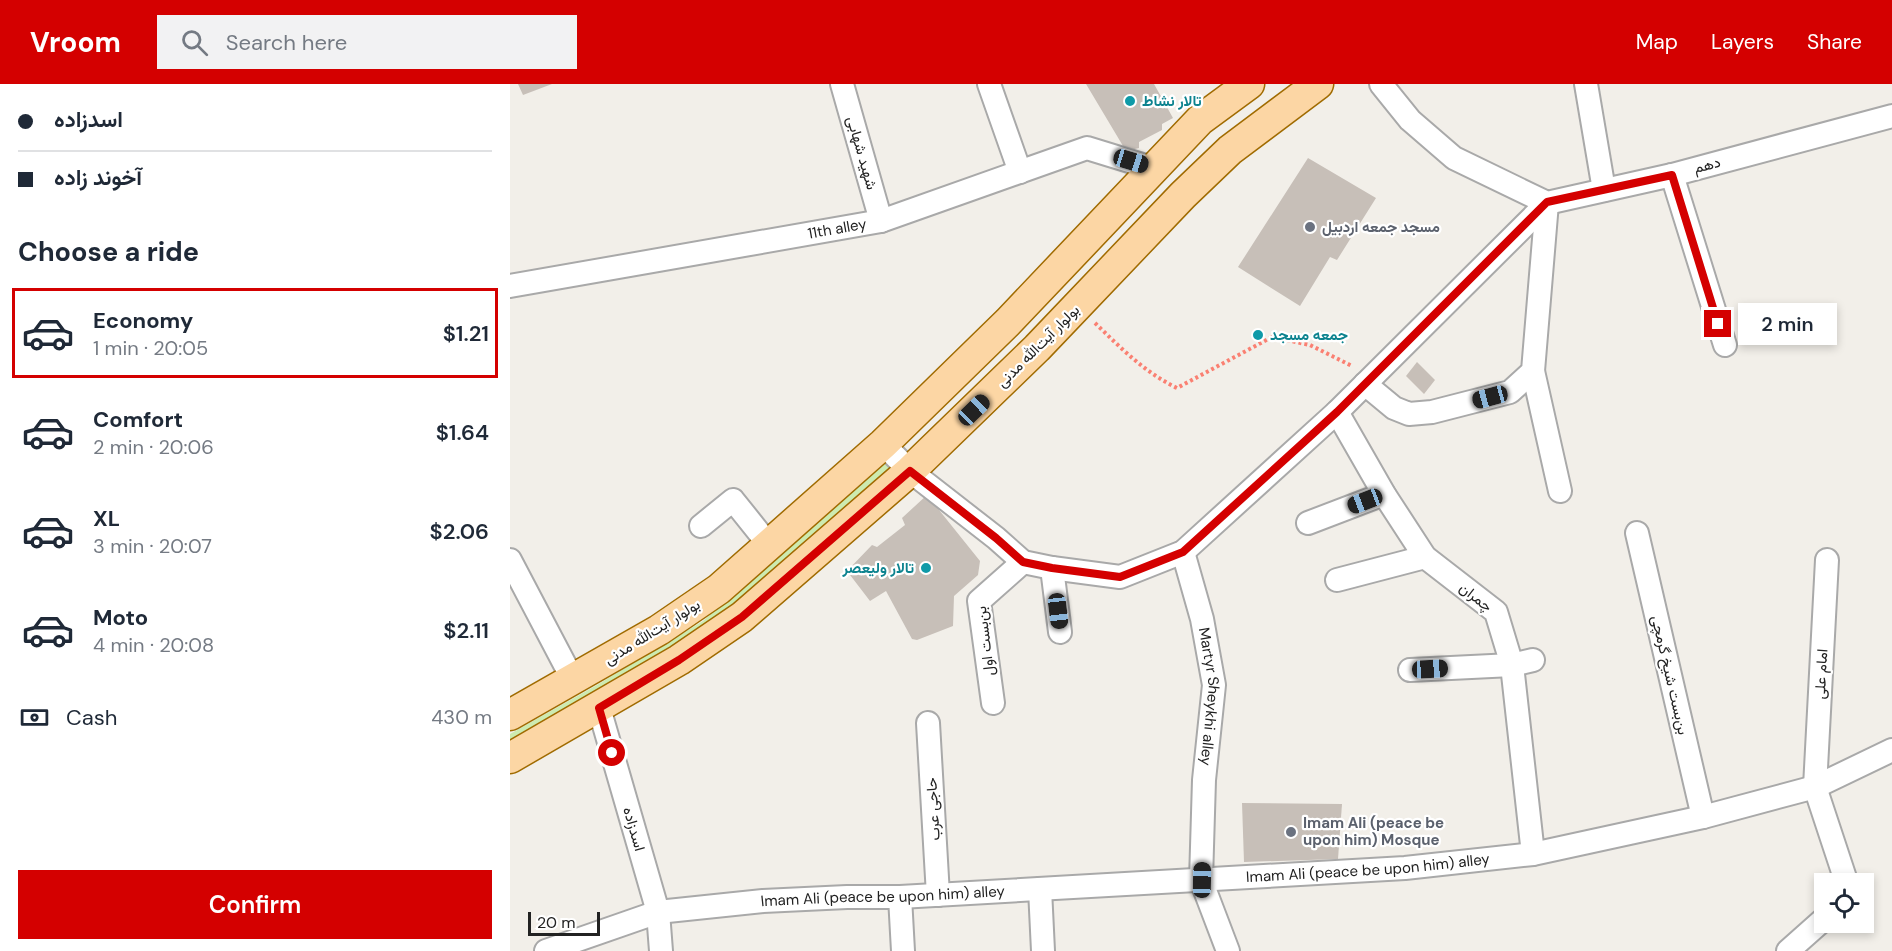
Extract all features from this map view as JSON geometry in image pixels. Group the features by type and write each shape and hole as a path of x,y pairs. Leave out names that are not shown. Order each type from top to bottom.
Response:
{"main road":[{"name":"بولوار آیت‌الله مدنی","path":"510,715 659,630 719,589 883,444 1008,322 1200,120 1249,84"},
{"name":"بولوار آیت‌الله مدنی","path":"510,758 679,660 742,617 910,471 1037,348 1183,195 1230,150 1318,84"}],"street":[{"name":"شهید شهابی","path":"842,84 881,221"},
{"path":"989,84 1020,172"},
{"path":"1381,84 1410,120 1454,158 1547,202"},
{"path":"1586,84 1604,190"},
{"name":"دهم","path":"1547,202 1672,175 1892,117"},
{"name":"11th alley","path":"510,286 881,221 1087,148 1152,168"},
{"path":"1672,175 1725,345"},
{"path":"1547,202 1533,371 1560,491"},
{"path":"883,444 910,471 1023,562 1120,577 1183,552 1337,412 1547,202"},
{"path":"1369,381 1394,408 1409,414 1432,412 1510,392 1533,371"},
{"name":"چمران","path":"1337,412 1384,494 1425,557 1496,612 1522,663 1533,854"},
{"path":"1308,523 1384,494"},
{"path":"701,526 733,500 769,545"},
{"name":"بن‌بست شیخ گرمچی","path":"1637,533 1703,817"},
{"name":"Martyr Sheykhi alley","path":"1183,552 1202,619 1214,685 1204,780 1202,880"},
{"path":"1337,580 1425,557"},
{"path":"510,560 573,680"},
{"name":"امام علی","path":"1815,787 1827,560"},
{"name":"بن‌بست اول","path":"993,703 979,601 1023,562"},
{"path":"1052,568 1060,632"},
{"path":"1410,670 1522,663"},
{"name":"اسدزاده","path":"599,708 658,912 661,951"},
{"name":"حاجی عرب","path":"928,723 938,895"},
{"name":"Imam Ali (peace be upon him) alley","path":"546,951 658,912 847,897 900,897 1406,868 1533,854 1703,817 1815,787 1892,750"},
{"path":"1815,787 1843,873"},
{"path":"1202,880 1228,951"},
{"path":"1040,889 1043,951"},
{"path":"900,897 903,951"},
{"path":"1793,949 1814,929"}],"path":[{"path":"1078,306 1128,356 1158,379 1177,388 1272,337 1310,345 1369,381"}],"green space":[{"path":"888,463 894,467 711,629 510,748 510,734 703,621 880,466"}],"building":[{"path":"518,84 552,84 523,95"},
{"name":"تالار نشاط","path":"1086,84 1154,84 1173,118 1162,124 1162,130 1139,142 1139,148 1126,151"},
{"name":"مسجد جمعه اردبیل","path":"1308,158 1376,198 1337,260 1330,257 1300,306 1238,267"},
{"path":"1417,362 1435,380 1424,394 1406,376"},
{"name":"تالار ولیعصر","path":"927,495 980,561 978,575 954,596 953,626 917,640 912,639 886,591 870,601 847,571 872,545 877,547 905,525 902,518"},
{"name":"Imam Ali (peace be upon him) Mosque","path":"1242,803 1342,804 1338,859 1244,862"}],"place":[{"name":"تالار نشاط","path":"1130,101"},
{"name":"مسجد جمعه اردبیل","path":"1310,227"},
{"name":"جمعه مسجد","path":"1258,335"},
{"name":"تالار ولیعصر","path":"926,568"},
{"name":"Imam Ali (peace be upon him) Mosque","path":"1291,832"}],"route":[{"path":"612,753 599,708 679,660 742,617 910,471 1023,562 1120,577 1183,552 1337,412 1547,202 1672,175 1718,324"}]}
